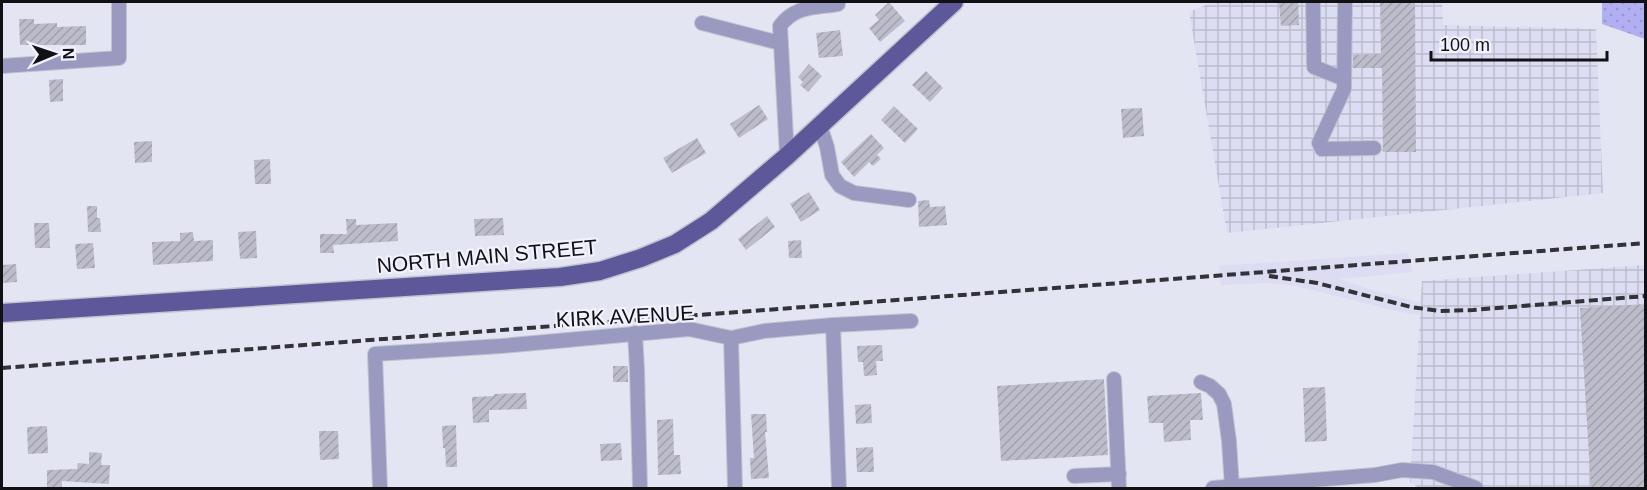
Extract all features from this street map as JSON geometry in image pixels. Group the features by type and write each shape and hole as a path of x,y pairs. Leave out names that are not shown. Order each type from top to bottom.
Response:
{"main road":[{"name":"NORTH MAIN STREET","path":"2,313 537,279 600,271 641,258 675,244 711,221 787,156 954,2"}],"street":[{"path":"2,66 119,58 119,2"},
{"path":"1313,2 1314,67 1344,79"},
{"path":"1345,2 1344,88 1319,143 1325,149 1374,148"},
{"path":"787,156 780,26 786,17 796,11 838,4"},
{"path":"702,23 780,44"},
{"path":"820,126 827,147 832,175 840,186 854,193 909,200"},
{"name":"KIRK AVENUE","path":"380,488 375,354 501,346 689,329 731,338 764,331 911,321"},
{"path":"833,325 838,489"},
{"path":"635,333 640,489"},
{"path":"731,338 735,489"},
{"path":"1114,380 1119,489"},
{"path":"1201,382 1219,394 1224,404 1230,441 1232,487"},
{"path":"1213,489 1375,475 1402,470 1433,472 1476,489"},
{"path":"1074,476 1119,474"}],"shaded area":[{"path":"1213,2 1442,2 1443,25 1596,29 1603,193 1227,233 1189,12"},
{"path":"1602,2 1645,2 1645,39 1602,24"},
{"path":"1408,253 1412,272 1339,279 1414,301 1453,303 1450,319 1400,312 1290,285 1265,283 1221,285 1219,266"},
{"path":"1645,265 1645,488 1419,488 1410,482 1422,281"}],"building":[{"path":"889,2 905,21 880,42 869,28 879,20 875,15"},
{"path":"1279,2 1298,2 1299,25 1281,26"},
{"path":"1380,2 1415,2 1416,152 1383,152 1382,68 1353,68 1353,55 1381,54"},
{"path":"19,19 34,19 34,24 57,23 57,27 86,26 86,45 20,45"},
{"path":"840,30 843,56 819,58 816,33"},
{"path":"809,64 822,76 808,92 800,85 803,82 798,77"},
{"path":"926,71 943,88 930,102 912,85"},
{"path":"63,79 63,101 50,102 49,80"},
{"path":"759,105 768,119 739,138 730,124"},
{"path":"894,106 918,129 905,143 881,120"},
{"path":"1142,108 1144,136 1123,138 1121,109"},
{"path":"871,134 884,148 877,155 881,159 873,166 869,162 854,177 841,162"},
{"path":"697,138 706,153 672,173 663,158"},
{"path":"152,141 152,162 135,163 134,142"},
{"path":"270,159 271,184 255,184 254,160"},
{"path":"809,192 820,210 801,222 790,204"},
{"path":"929,200 930,207 945,206 947,225 919,227 918,201"},
{"path":"87,206 97,206 97,218 100,218 101,232 88,232"},
{"path":"767,216 775,227 746,250 738,239"},
{"path":"503,218 504,235 475,236 474,219"},
{"path":"346,219 356,219 356,225 397,223 398,241 333,245 334,253 320,253 320,234 347,234"},
{"path":"34,223 49,223 50,248 35,248"},
{"path":"256,231 257,258 240,259 238,232"},
{"path":"193,232 194,241 213,240 213,261 153,265 152,242 180,241 180,233"},
{"path":"801,240 802,258 789,258 788,241"},
{"path":"93,243 95,268 77,269 75,244"},
{"path":"16,264 17,282 2,283 2,265"},
{"path":"1646,304 1646,489 1591,489 1580,308"},
{"path":"882,345 883,361 876,361 877,375 864,376 863,362 858,362 857,346"},
{"path":"613,366 628,366 628,382 613,382"},
{"path":"1104,379 1108,455 1001,461 997,386"},
{"path":"1325,387 1327,441 1305,442 1303,388"},
{"path":"526,393 527,409 489,410 489,422 473,423 472,397"},
{"path":"1201,393 1203,420 1190,420 1191,440 1164,442 1163,423 1149,423 1147,396"},
{"path":"871,404 872,423 856,424 855,405"},
{"path":"751,414 766,414 767,432 765,432 769,478 751,479 750,458 754,458"},
{"path":"673,419 674,455 680,455 681,474 658,475 657,420"},
{"path":"456,425 457,467 446,467 442,426"},
{"path":"47,426 48,453 28,454 27,427"},
{"path":"319,431 338,431 339,459 320,460"},
{"path":"621,443 622,460 601,461 600,444"},
{"path":"873,447 874,472 857,472 856,448"},
{"path":"89,452 102,453 101,465 110,465 109,484 62,481 62,489 47,489 47,470 77,469 78,463 89,464"}],"railway":[{"path":"2,368 1646,243"},
{"path":"1269,276 1317,283 1411,307 1440,311 1646,296"}]}
